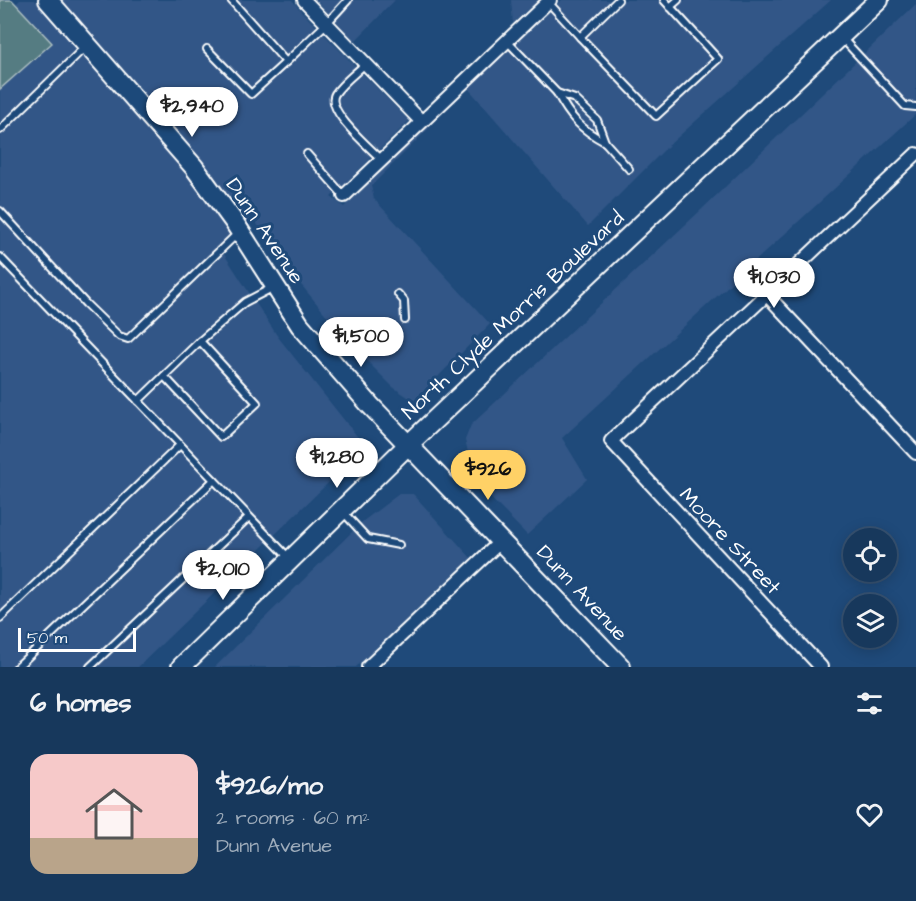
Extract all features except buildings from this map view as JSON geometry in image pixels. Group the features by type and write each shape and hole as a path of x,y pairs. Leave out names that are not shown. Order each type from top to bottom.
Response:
{"main road":[{"name":"Dunn Avenue","path":"48,0 194,167 240,231 300,325 370,405 621,667"},
{"name":"North Clyde Morris Boulevard","path":"181,667 409,444 879,0"}],"street":[{"path":"304,0 421,121"},
{"path":"344,196 549,1"},
{"path":"916,154 768,295 916,453"},
{"name":"Moore Street","path":"768,295 611,441 821,667"},
{"path":"368,667 501,541"}],"lane":[{"path":"231,0 286,62"},
{"path":"207,49 251,94 326,24 348,0"},
{"path":"580,37 618,0"},
{"path":"549,1 580,37 656,116 718,59 664,0"},
{"path":"670,7 678,0"},
{"path":"841,36 905,106 916,107"},
{"path":"506,41 557,93 568,113 585,132 605,142"},
{"path":"0,130 87,45"},
{"path":"365,64 334,95 332,104 339,115 381,159"},
{"path":"557,93 575,99 597,120 605,142 629,169"},
{"path":"307,154 344,196"},
{"path":"0,211 86,304 118,336 128,339 240,231"},
{"path":"0,257 291,560"},
{"path":"138,401 200,341 245,302 275,286"},
{"path":"398,294 404,301 405,320"},
{"path":"164,376 221,437 257,403 200,341"},
{"path":"0,618 180,445"},
{"path":"17,667 214,480"},
{"path":"342,510 369,539 399,545"},
{"path":"90,667 249,517"}],"shaded area":[{"path":"20,0 35,0 187,172 234,239 222,251 278,337 360,440 357,455 138,667 0,667 0,89 52,43 16,4"},
{"path":"60,0 292,0 409,121 331,197 344,207 427,126 429,128 371,186 374,199 490,324 414,401 393,387 352,346 293,275 255,221 248,227 201,161"},
{"path":"316,0 395,0 355,41"},
{"path":"511,0 538,0 513,23"},
{"path":"562,0 831,0 669,145 588,226 468,88"},
{"path":"916,4 916,114 562,438 587,479 527,535 476,483 465,440 471,425 700,211"},
{"path":"399,494 413,494 471,558 356,667 215,667 362,522"}],"green space":[{"path":"0,0 12,0 52,43 0,89"}]}
